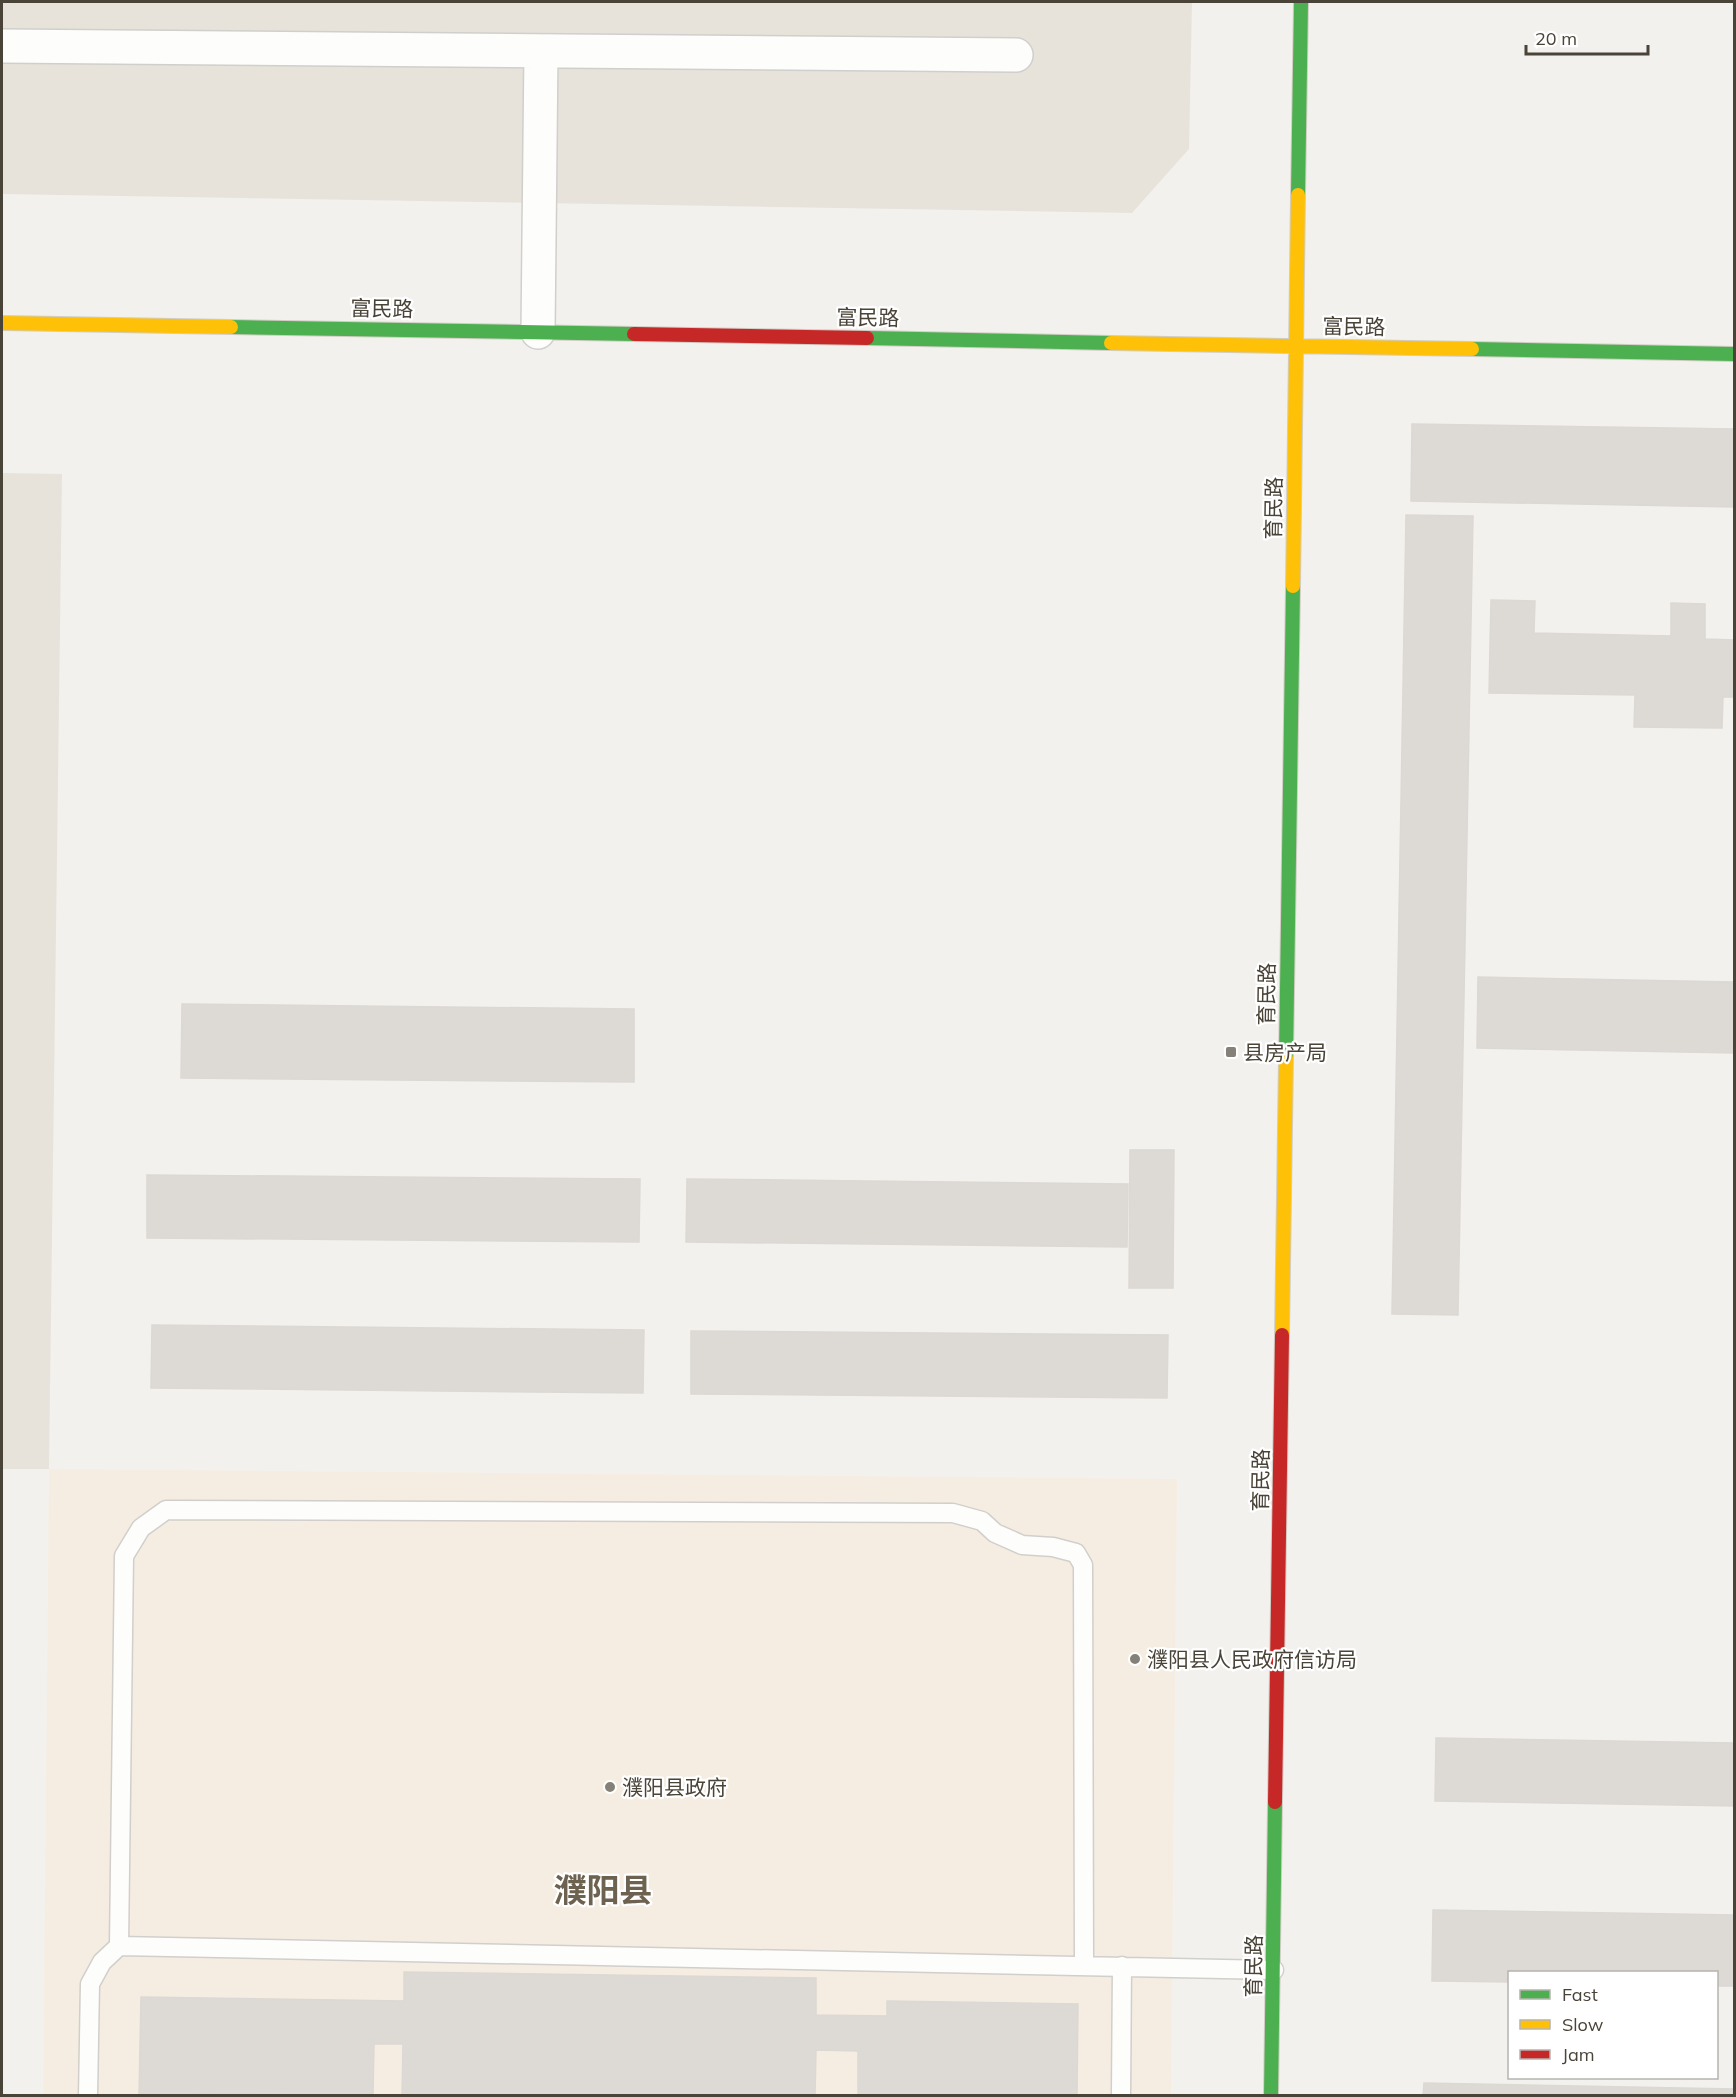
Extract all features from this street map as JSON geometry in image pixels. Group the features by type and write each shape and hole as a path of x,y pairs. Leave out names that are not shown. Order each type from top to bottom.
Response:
{"street":[{"name":"育民路","path":"1272,2096 1301,2"},
{"path":"2,46 1016,55"},
{"path":"538,332 541,51"},
{"name":"富民路","path":"2,322 1734,354"}],"lane":[{"path":"119,1946 124,1556 141,1528 166,1510 953,1514 982,1521 995,1533 1022,1545 1053,1547 1076,1553 1083,1565 1084,1966"},
{"path":"88,2096 90,1984 102,1962 119,1946 1274,1970"},
{"path":"1121,2096 1122,1966"}],"shaded area":[{"path":"2,2 1192,2 1189,149 1132,213 2,194"},
{"path":"2,473 62,474 49,1469 2,1469"},
{"name":"濮阳县政府","path":"49,1469 1177,1479 1171,2095 43,2096"}],"building":[{"path":"1412,424 1734,429 1734,507 1411,501"},
{"path":"1406,515 1473,516 1458,1315 1392,1314"},
{"path":"1491,600 1535,601 1534,633 1671,636 1671,603 1705,604 1705,639 1734,640 1734,697 1723,697 1722,728 1634,727 1635,695 1489,693"},
{"path":"1478,977 1734,982 1734,1053 1477,1048"},
{"path":"182,1004 634,1009 634,1082 181,1078"},
{"path":"1130,1150 1174,1150 1173,1288 1129,1288"},
{"path":"147,1175 640,1179 639,1242 147,1238"},
{"path":"687,1179 1128,1184 1127,1247 686,1242"},
{"path":"152,1325 644,1330 643,1393 151,1388"},
{"path":"691,1331 1168,1335 1167,1398 691,1394"},
{"path":"1436,1738 1734,1743 1734,1806 1435,1801"},
{"path":"1433,1910 1734,1915 1734,1986 1718,1986 1718,1971 1508,1971 1508,1982 1432,1981"},
{"path":"404,1972 816,1978 816,2015 887,2016 887,2001 1078,2004 1077,2096 858,2096 858,2051 816,2050 815,2096 402,2096 403,2044 374,2044 373,2096 197,2093 197,2096 139,2096 141,1997 404,2001"},
{"path":"1424,2083 1734,2089 1734,2096 1423,2096"}],"traffic: fast":[{"path":"1298,195 1301,2"},
{"path":"231,327 634,334"},
{"path":"867,338 1111,343"},
{"path":"1472,349 1734,354"},
{"path":"1286,1058 1293,586"},
{"path":"1271,2096 1275,1802"}],"traffic: slow":[{"path":"1293,586 1298,195"},
{"path":"2,323 231,327"},
{"path":"1111,343 1472,349"},
{"path":"1282,1335 1286,1058"}],"traffic: jam":[{"path":"634,334 867,338"},
{"path":"1275,1802 1282,1335"}],"place":[{"name":"县房产局","path":"1231,1052"},
{"name":"濮阳县人民政府信访局","path":"1135,1659"},
{"name":"濮阳县政府","path":"610,1787"}],"district":[{"name":"濮阳县","path":"603,1889"}]}
